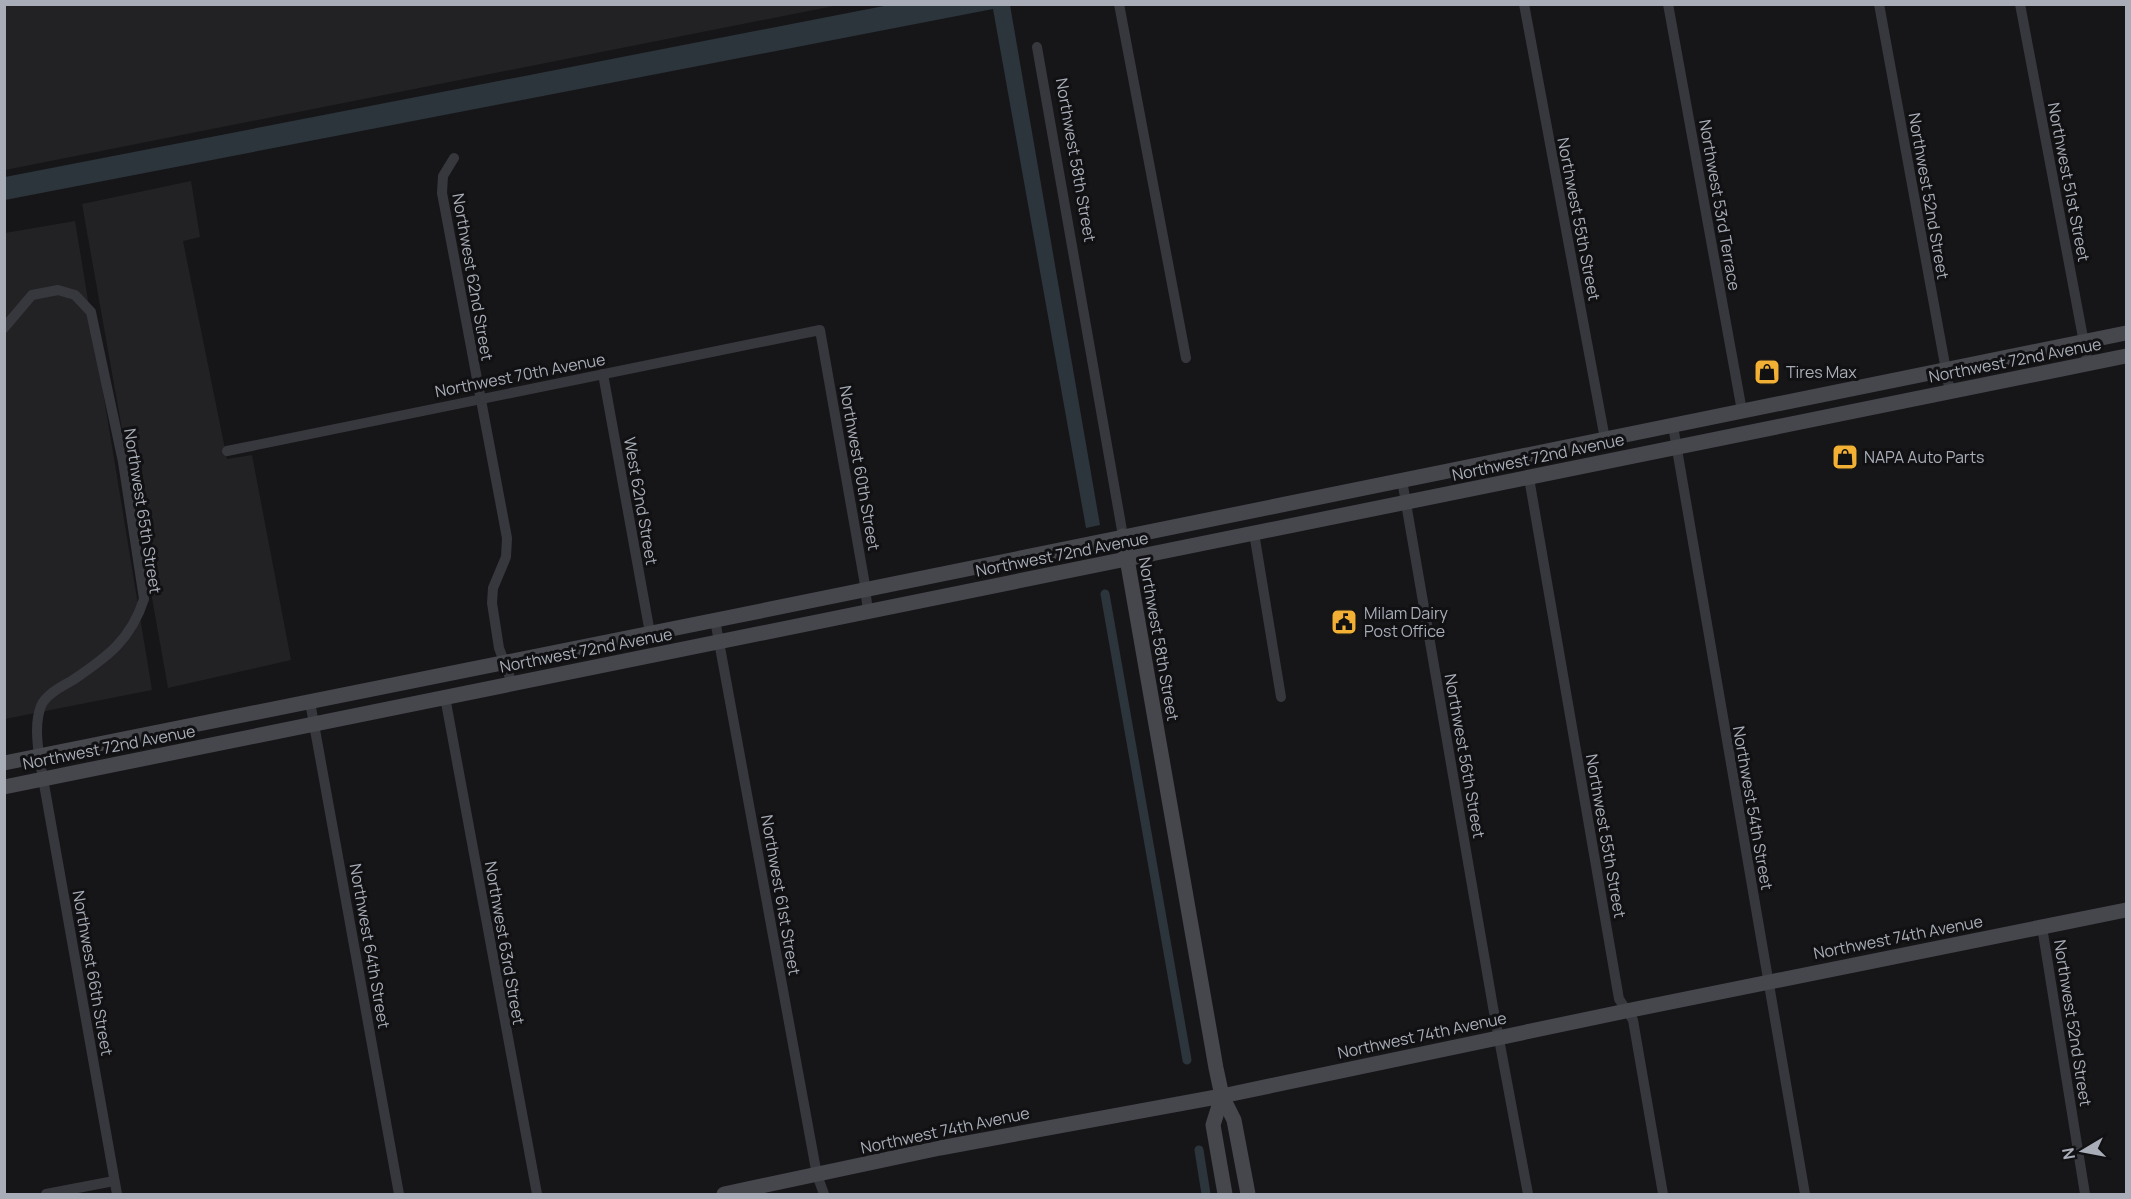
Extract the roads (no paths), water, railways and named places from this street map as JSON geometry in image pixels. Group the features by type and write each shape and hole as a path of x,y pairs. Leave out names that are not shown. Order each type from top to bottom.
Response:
{"main road":[{"name":"Northwest 72nd Avenue","path":"4,763 2127,333"},
{"name":"Northwest 72nd Avenue","path":"4,787 2127,356"},
{"name":"Northwest 58th Street","path":"1123,536 1222,1096 1234,1120 1248,1194"},
{"name":"Northwest 74th Avenue","path":"724,1194 949,1146 1222,1096 2127,909"},
{"name":"Northwest 58th Street","path":"1222,1096 1213,1125 1225,1194"}],"street":[{"path":"1119,4 1186,358"},
{"name":"Northwest 55th Street","path":"1524,4 1605,439"},
{"name":"Northwest 53rd Terrace","path":"1668,4 1742,411"},
{"name":"Northwest 52nd Street","path":"1879,4 1950,392"},
{"name":"Northwest 51st Street","path":"2020,4 2088,364"},
{"name":"Northwest 58th Street","path":"1037,47 1123,536"},
{"name":"Northwest 62nd Street","path":"454,158 443,176 442,193 507,538 507,557 495,582 492,596 500,648 512,683"},
{"name":"Northwest 65th Street","path":"4,328 32,295 58,290 75,295 91,312 123,462 144,599 139,615 129,633 98,663 50,695 42,704 36,729 39,756"},
{"name":"Northwest 70th Avenue","path":"227,451 820,330"},
{"name":"Northwest 60th Street","path":"820,330 868,612"},
{"name":"West 62nd Street","path":"603,374 650,633"},
{"name":"Northwest 54th Street","path":"1673,426 1805,1194"},
{"name":"Northwest 55th Street","path":"1529,478 1619,999 1633,1020 1663,1194"},
{"name":"Northwest 56th Street","path":"1402,480 1528,1194"},
{"path":"1254,533 1281,697"},
{"name":"Northwest 61st Street","path":"715,620 817,1175 824,1194"},
{"name":"Northwest 63rd Street","path":"445,697 537,1194"},
{"name":"Northwest 64th Street","path":"310,702 399,1194"},
{"name":"Northwest 66th Street","path":"39,756 117,1194"},
{"name":"Northwest 52nd Street","path":"2042,927 2085,1194"},
{"path":"46,1194 114,1181"}],"waterway":[{"path":"1105,594 1187,1060"},
{"path":"1199,1150 1206,1194"}],"place":[{"name":"Tires Max","path":"1767,372"},
{"name":"NAPA Auto Parts","path":"1845,457"},
{"name":"Milam Dairy Post Office","path":"1344,622"}]}
